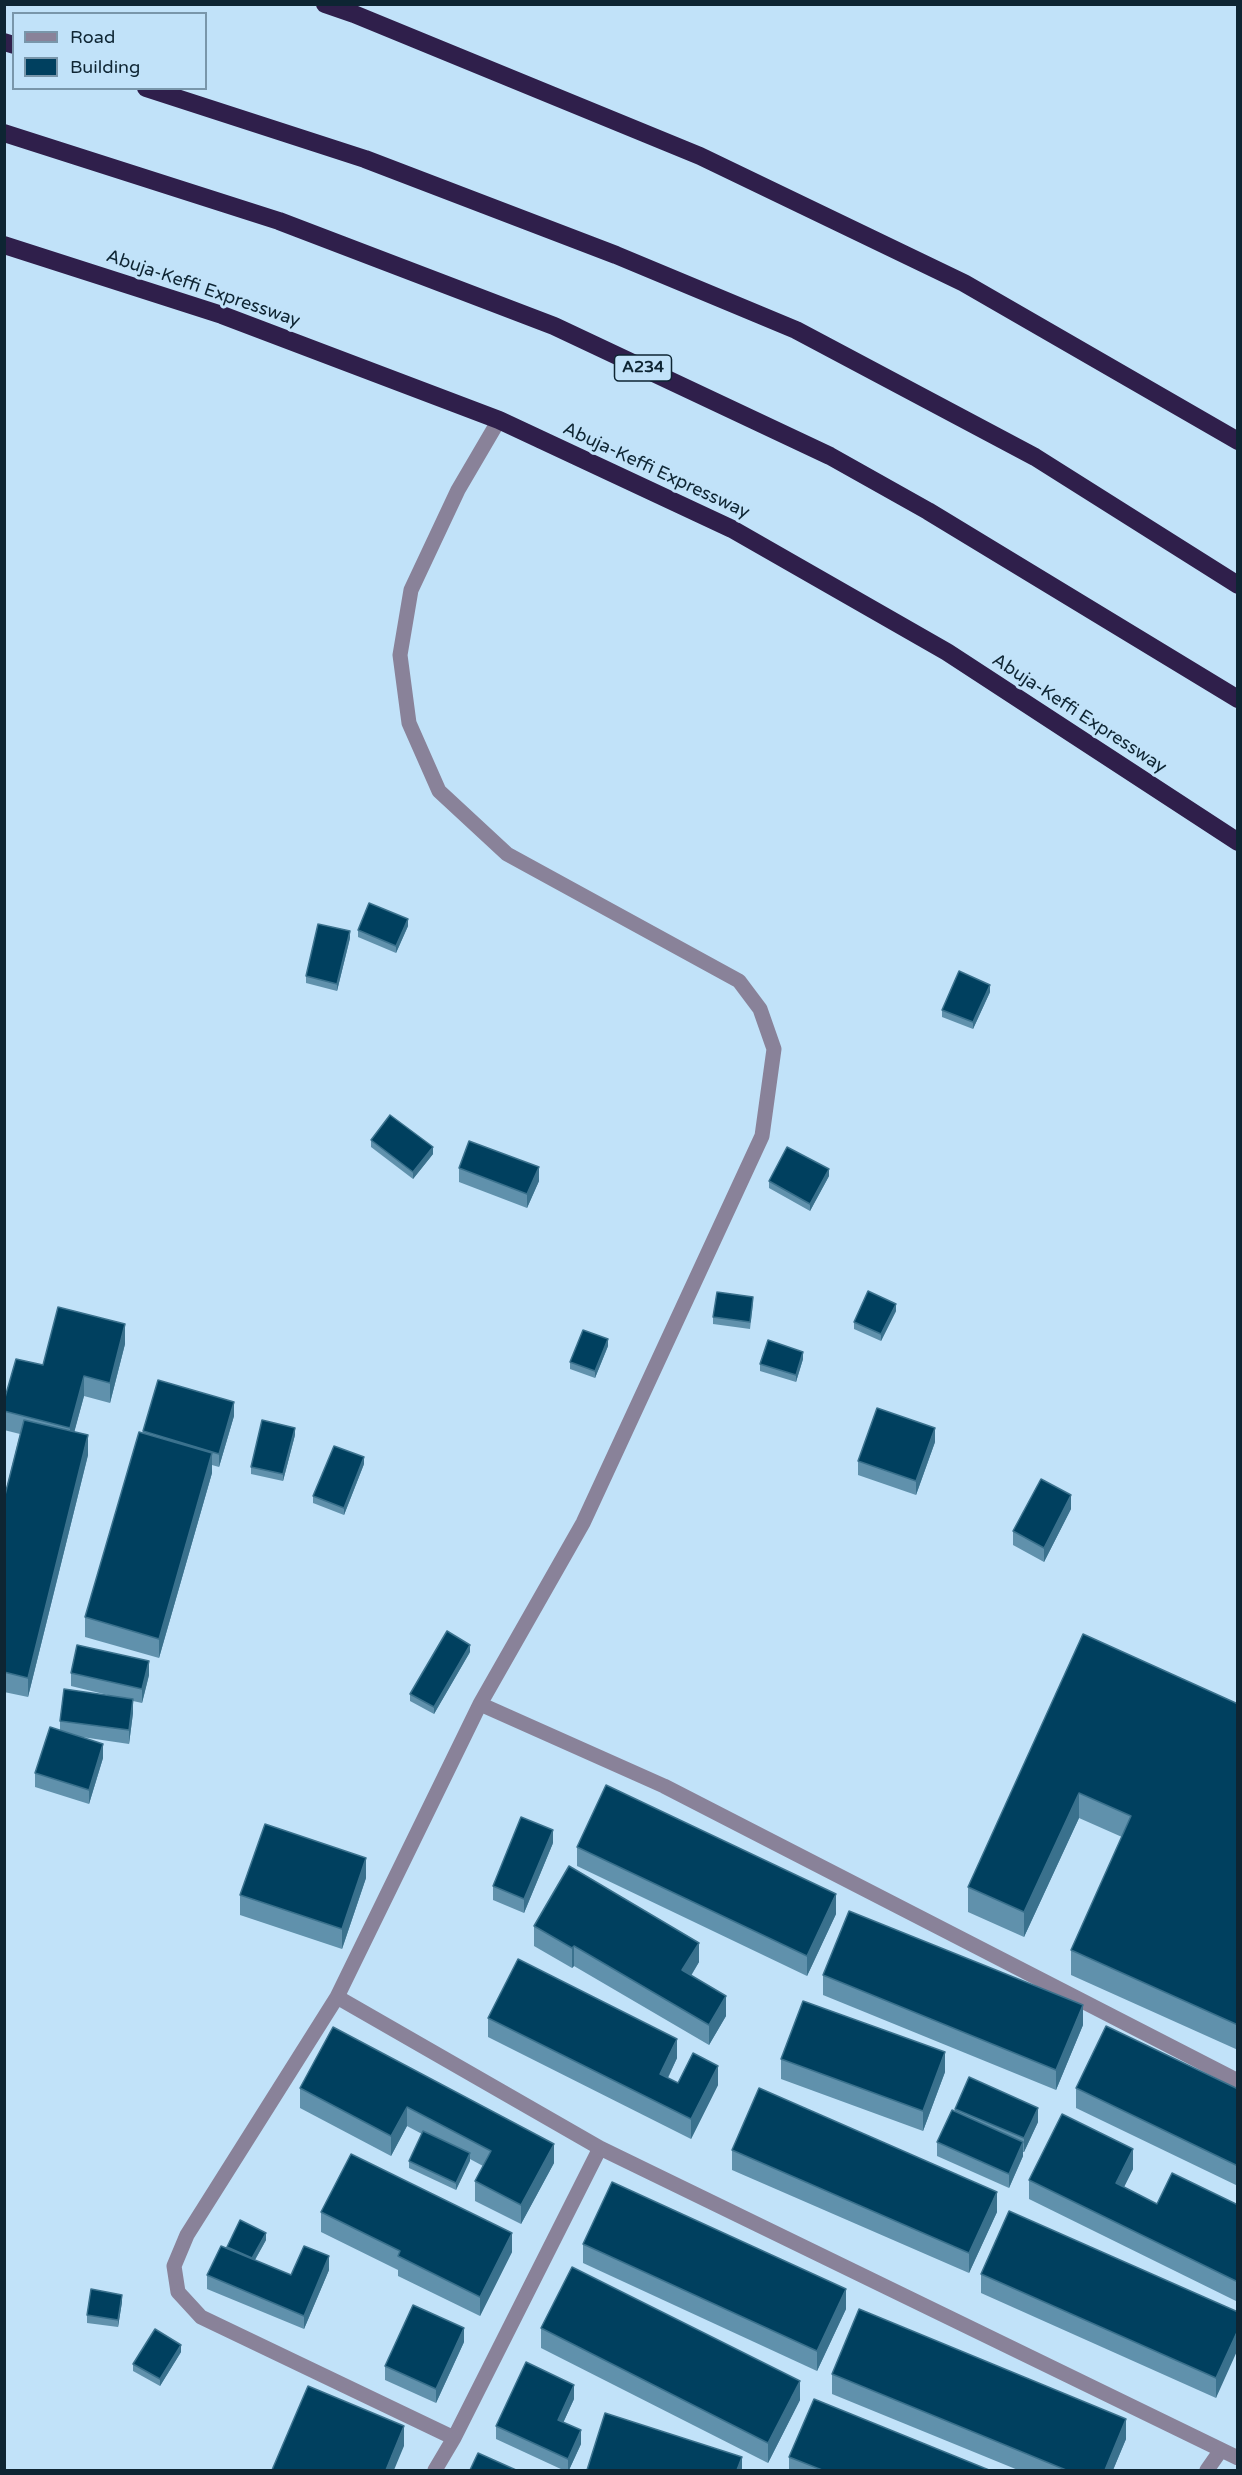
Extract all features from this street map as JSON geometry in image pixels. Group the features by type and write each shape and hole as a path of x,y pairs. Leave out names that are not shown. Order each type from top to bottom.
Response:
{"highway":[{"path":"325,4 365,18 700,156 964,283 1238,441"},
{"path":"152,90 365,159 616,255 796,330 1035,457 1238,585"},
{"name":"A234","path":"4,133 279,221 554,326 830,456 928,511 1238,699"},
{"name":"Abuja-Keffi Expressway","path":"4,245 222,315 499,420 732,529 947,652 1238,842"}],"street":[{"path":"453,2438 201,2317 178,2292 174,2266 187,2235 337,1997 480,1704 584,1523 762,1136 774,1049 760,1009 739,981 507,854 439,791 409,723 400,655 411,590 458,490 499,420"},
{"path":"480,1704 664,1786 1238,2080"},
{"path":"337,1997 600,2148 1238,2458"},
{"path":"435,2470 600,2148"},
{"path":"1207,2470 1221,2450"}],"building":[{"path":"369,903 408,919 396,946 358,930"},
{"path":"318,924 350,931 337,984 306,976"},
{"path":"959,971 990,985 973,1022 942,1010"},
{"path":"390,1115 433,1147 413,1172 371,1140"},
{"path":"469,1141 539,1167 527,1194 459,1168"},
{"path":"787,1147 829,1169 810,1204 769,1181"},
{"path":"868,1291 896,1304 881,1334 854,1322"},
{"path":"717,1292 753,1297 750,1322 713,1317"},
{"path":"58,1307 125,1324 110,1383 84,1376 70,1428 4,1411 4,1401 16,1359 43,1365"},
{"path":"583,1330 608,1339 595,1371 570,1362"},
{"path":"768,1340 803,1352 796,1375 760,1364"},
{"path":"158,1380 234,1402 219,1454 143,1431"},
{"path":"877,1408 935,1428 916,1481 858,1461"},
{"path":"24,1420 88,1435 28,1678 4,1672 4,1499"},
{"path":"262,1420 295,1428 283,1474 251,1467"},
{"path":"139,1432 212,1453 159,1639 85,1617"},
{"path":"334,1446 364,1457 344,1508 313,1496"},
{"path":"1041,1479 1071,1495 1044,1548 1013,1531"},
{"path":"447,1631 470,1645 434,1707 410,1694"},
{"path":"1083,1634 1238,1704 1238,2025 1071,1950 1131,1816 1079,1793 1024,1912 968,1887"},
{"path":"77,1645 149,1661 142,1689 71,1673"},
{"path":"64,1689 133,1699 129,1730 60,1721"},
{"path":"50,1727 103,1744 89,1790 35,1773"},
{"path":"606,1785 836,1894 807,1956 577,1847"},
{"path":"521,1817 553,1830 524,1899 493,1886"},
{"path":"265,1824 366,1858 342,1929 240,1895"},
{"path":"569,1866 699,1943 682,1970 726,1996 709,2025 574,1946 572,1948 534,1926"},
{"path":"849,1911 1083,2005 1056,2070 823,1975"},
{"path":"518,1959 677,2039 660,2074 678,2083 693,2053 718,2066 691,2119 488,2018"},
{"path":"803,2001 945,2052 923,2111 781,2059"},
{"path":"1106,2026 1238,2089 1238,2166 1076,2088"},
{"path":"333,2027 554,2144 521,2205 475,2181 491,2151 407,2107 391,2136 300,2088"},
{"path":"969,2077 1038,2108 1024,2138 955,2109"},
{"path":"759,2088 997,2192 969,2253 732,2150"},
{"path":"952,2110 1023,2142 1009,2174 937,2142"},
{"path":"1062,2114 1133,2149 1116,2183 1157,2204 1172,2173 1238,2205 1238,2282 1029,2180"},
{"path":"423,2131 470,2153 456,2183 409,2161"},
{"path":"351,2154 512,2233 480,2297 398,2256 400,2251 321,2212"},
{"path":"612,2182 846,2289 817,2351 583,2244"},
{"path":"1009,2211 1238,2312 1238,2330 1216,2378 981,2274"},
{"path":"240,2220 266,2233 252,2258 227,2247"},
{"path":"221,2246 291,2275 304,2246 329,2256 304,2316 207,2275"},
{"path":"572,2267 800,2381 768,2443 541,2328"},
{"path":"91,2289 122,2295 118,2320 87,2315"},
{"path":"413,2305 464,2328 436,2389 385,2366"},
{"path":"859,2309 1126,2419 1105,2470 1066,2470 832,2374"},
{"path":"155,2329 181,2345 160,2379 133,2364"},
{"path":"526,2362 574,2385 558,2420 581,2430 568,2459 496,2426"},
{"path":"308,2386 404,2426 386,2470 272,2470"},
{"path":"814,2399 989,2470 822,2470 789,2457"},
{"path":"605,2413 742,2457 737,2470 587,2470"},
{"path":"478,2453 516,2470 470,2470"}]}
